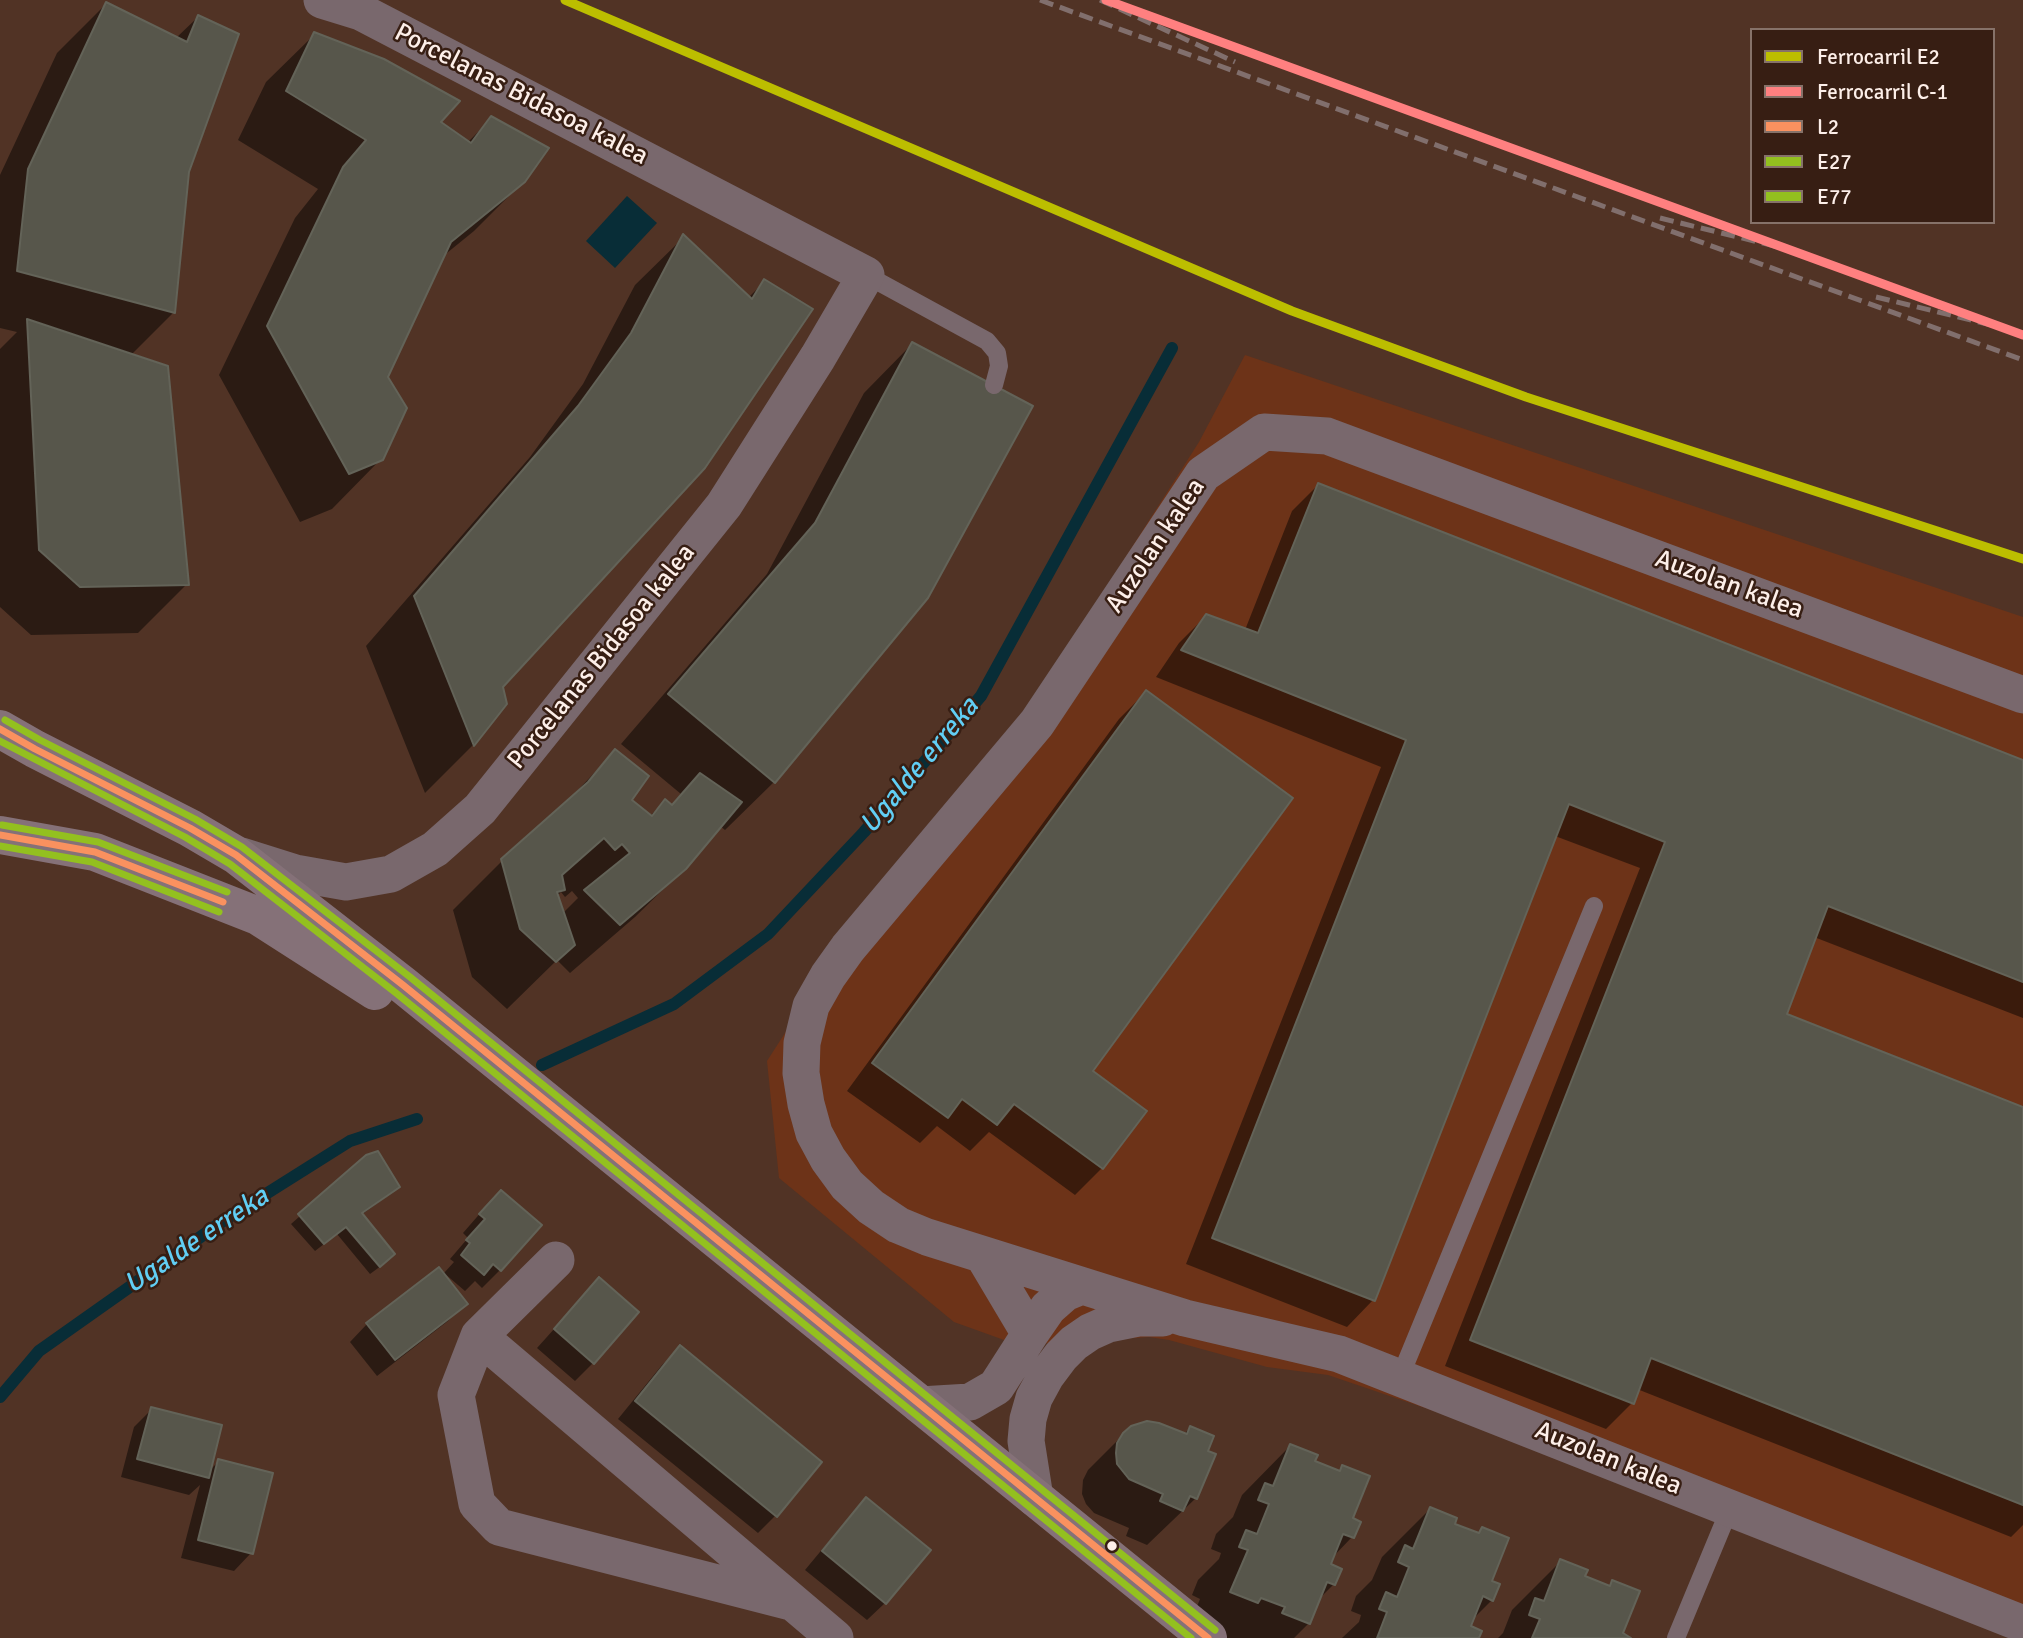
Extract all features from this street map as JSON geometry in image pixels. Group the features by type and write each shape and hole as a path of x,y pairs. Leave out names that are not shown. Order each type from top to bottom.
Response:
{"main road":[{"path":"0,729 35,750 190,828 236,855 414,993 1208,1638"},
{"path":"0,835 95,852 258,916 390,1000 1172,1638"}],"street":[{"name":"Porcelanas Bidasoa kalea","path":"236,855 295,873 346,882 391,874 435,849 480,809 724,505 818,357 866,275 361,12 322,0"},
{"name":"Auzolan kalea","path":"2023,695 1328,436 1264,432 1203,474 1037,723 848,948 811,1006 802,1043 801,1073 814,1133 828,1159 848,1185 871,1207 898,1224 927,1237 1185,1318 1339,1354 2023,1624"},
{"path":"983,1255 1030,1334"},
{"path":"556,1259 479,1336 456,1395 477,1504 499,1527 791,1602"},
{"name":"Auzolan kalea","path":"1035,1498 1026,1441 1028,1419 1034,1398 1046,1376 1060,1356 1091,1323 1096,1308 1092,1297 1082,1286"},
{"path":"920,1405 970,1402 996,1387 1048,1308 1065,1293 1082,1286"},
{"name":"Auzolan kalea","path":"1074,1343 1108,1324 1138,1318 1185,1318"},
{"path":"479,1336 835,1638"}],"lane":[{"name":"Porcelanas Bidasoa kalea","path":"866,275 986,341 997,353 999,366 994,385"},
{"path":"1400,1377 1594,906"},
{"path":"1676,1638 1730,1508"}],"shaded area":[{"path":"1245,355 2023,617 2023,1638 1475,1425 1328,1375 1267,1367 1149,1337 1018,1345 954,1322 779,1178 767,1061 843,943 1032,704 1199,442"}],"water":[{"path":"627,196 657,223 615,268 586,241"}],"building":[{"path":"106,2 187,42 198,15 239,34 189,172 175,313 17,271 28,169"},
{"path":"314,32 384,59 460,101 441,122 471,143 491,116 549,148 525,182 451,242 388,377 407,408 383,460 349,474 267,326 343,167 366,140 286,91"},
{"path":"683,234 752,299 764,279 813,309 705,468 503,687 507,704 474,746 414,596 578,406 631,333"},
{"path":"27,319 168,366 189,585 80,587 39,550"},
{"path":"912,342 1033,406 928,598 775,783 668,694 815,523"},
{"path":"1318,483 2023,760 2023,982 1828,906 1787,1014 2023,1107 2023,1505 1651,1358 1634,1404 1470,1340 1665,842 1569,804 1375,1301 1212,1238 1406,740 1181,650 1206,614 1258,633"},
{"path":"1146,690 1293,798 1093,1071 1147,1111 1103,1169 1014,1104 997,1125 962,1099 948,1118 872,1063"},
{"path":"615,749 649,776 632,800 652,816 665,799 672,805 700,773 742,802 686,869 620,925 584,890 630,853 622,844 615,850 604,838 562,875 565,890 557,892 575,945 556,962 520,929 501,859 588,782"},
{"path":"378,1151 400,1187 362,1213 395,1254 380,1267 346,1227 324,1244 298,1214 366,1155"},
{"path":"501,1190 542,1225 501,1271 493,1264 484,1275 461,1255 470,1243 466,1240 485,1219 479,1214"},
{"path":"439,1267 468,1304 395,1360 366,1323"},
{"path":"599,1277 639,1312 594,1364 554,1329"},
{"path":"680,1345 822,1462 777,1517 635,1401"},
{"path":"151,1407 222,1425 209,1478 137,1459"},
{"path":"1147,1421 1187,1434 1190,1426 1214,1436 1208,1451 1216,1454 1197,1499 1190,1496 1183,1511 1160,1501 1163,1494 1129,1479 1117,1464 1117,1443 1123,1433 1131,1426"},
{"path":"1290,1444 1318,1455 1315,1461 1340,1471 1342,1465 1370,1476 1353,1518 1361,1522 1354,1538 1343,1534 1331,1564 1342,1569 1335,1585 1327,1582 1310,1624 1282,1613 1285,1607 1261,1598 1258,1603 1230,1592 1248,1550 1239,1547 1246,1530 1257,1534 1269,1504 1258,1500 1265,1483 1273,1486"},
{"path":"218,1459 273,1473 253,1554 198,1540"},
{"path":"866,1497 931,1550 886,1604 822,1551"},
{"path":"1430,1507 1457,1518 1455,1524 1479,1533 1482,1527 1509,1538 1492,1581 1500,1584 1493,1601 1483,1596 1471,1626 1482,1631 1479,1638 1377,1638 1387,1612 1379,1609 1386,1592 1397,1597 1409,1567 1398,1562 1405,1545 1413,1549"},
{"path":"1560,1559 1588,1570 1585,1576 1610,1586 1612,1580 1640,1591 1623,1633 1631,1638 1532,1638 1540,1619 1529,1615 1535,1598 1544,1601"}],"waterway":[{"name":"Ugalde erreka","path":"542,1065 674,1004 768,934 864,832 981,696 1172,348"},
{"name":"Ugalde erreka","path":"0,1397 39,1351 223,1221 350,1141 417,1119"}],"railway":[{"path":"1040,0 2023,360"},
{"path":"1100,0 1235,62"},
{"path":"1660,218 1795,251"},
{"path":"1876,297 2004,328"}],"rail line":[{"name":"E2","path":"565,0 1292,311 1526,397 2023,559"},
{"name":"C-1","path":"1106,0 2023,335"}],"transit line":[{"name":"E77","path":"5,720 195,819 242,847 410,977 1215,1630"},
{"name":"L2","path":"0,729 190,828 236,855 403,985 1208,1638"},
{"name":"E27","path":"0,741 185,837 230,864 396,993 1191,1638"},
{"name":"E77","path":"2,825 98,842 227,892"},
{"name":"L2","path":"0,835 95,852 223,902"},
{"name":"E27","path":"0,846 92,862 219,912"}]}
